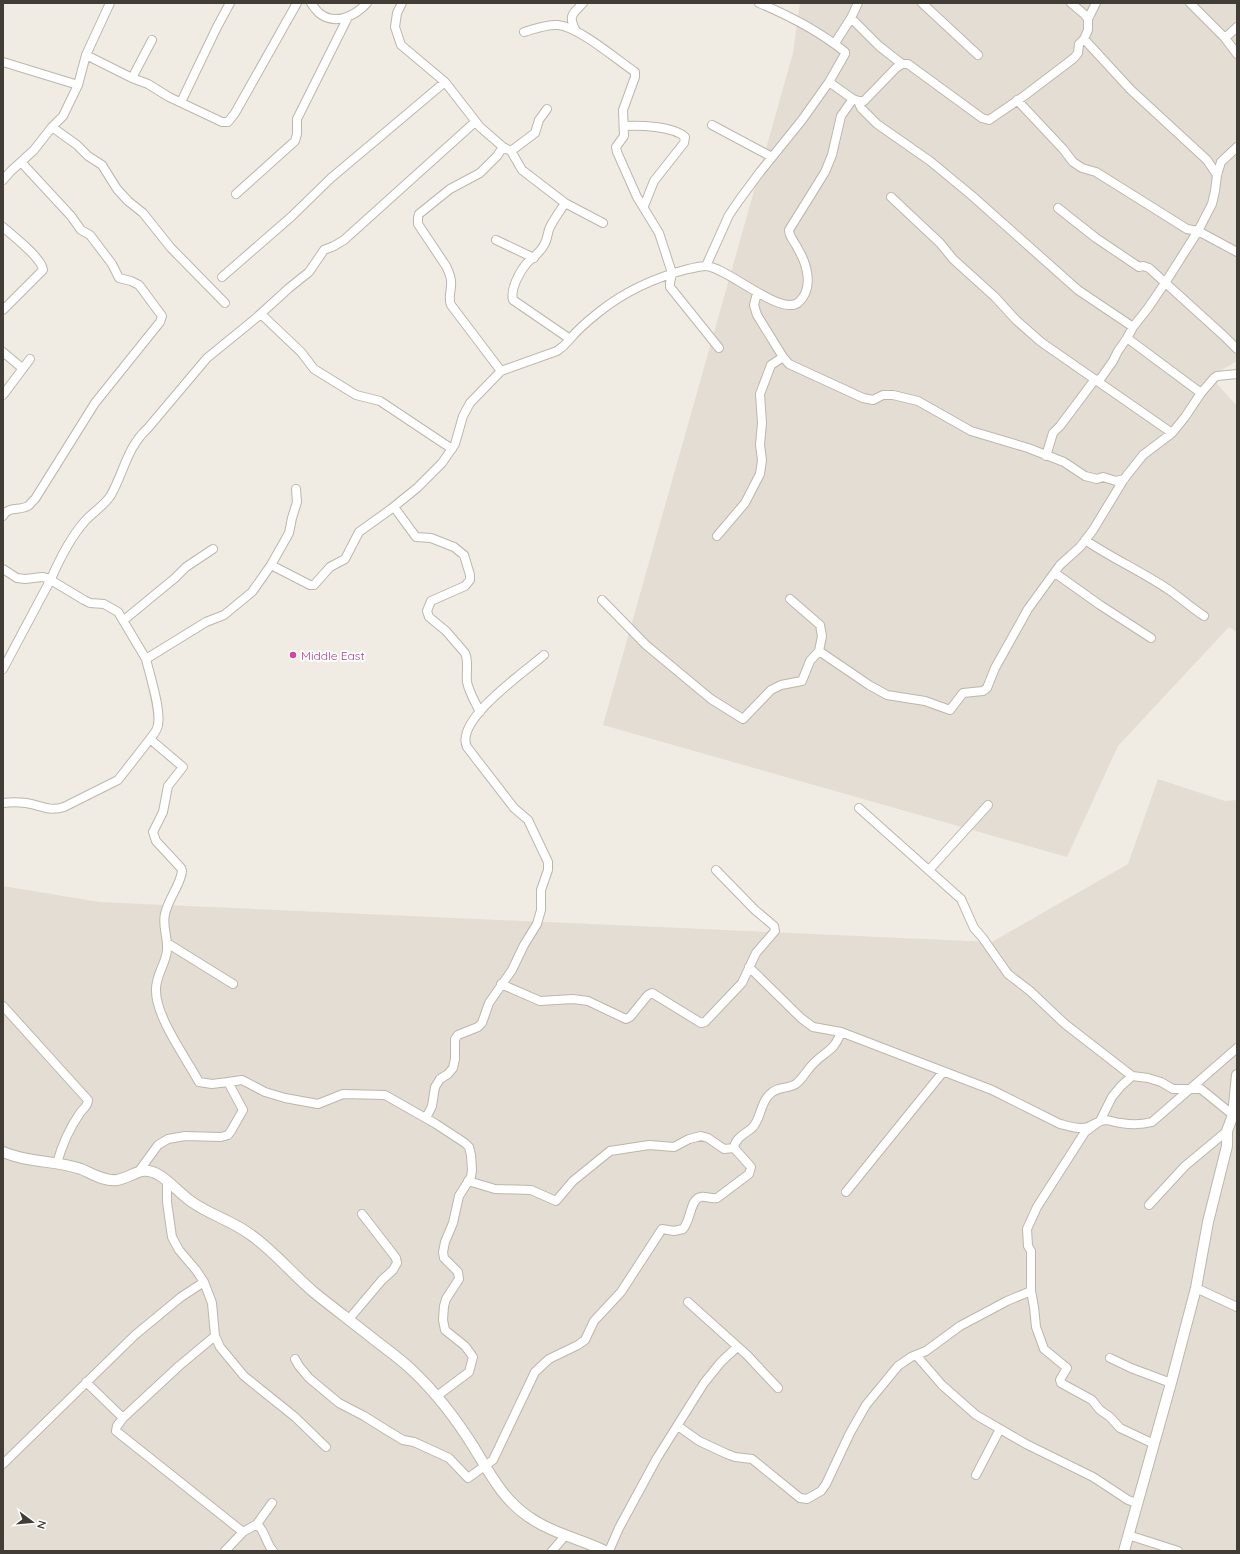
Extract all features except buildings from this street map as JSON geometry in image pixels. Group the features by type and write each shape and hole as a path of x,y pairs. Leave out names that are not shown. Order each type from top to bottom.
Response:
{"street":[{"path":"3,180 34,150 52,127 63,116 78,85 86,55 110,3"},
{"path":"181,102 217,26 230,3"},
{"path":"86,55 132,78 148,84 222,122 228,122 236,113 297,3"},
{"path":"311,3 320,14 337,20 356,13 368,3"},
{"path":"575,29 571,18 583,3"},
{"path":"706,266 729,215 772,157 802,120 829,82 845,54 834,43 801,23 759,3"},
{"path":"834,43 858,3"},
{"path":"922,3 978,55"},
{"path":"1071,3 1088,19"},
{"path":"850,18 879,46 902,64 911,65 985,120 991,119 1074,58 1078,53 1079,44 1084,40 1088,30 1088,19 1096,3"},
{"path":"1190,3 1225,38 1237,54"},
{"path":"400,4 396,27 401,45 445,82 475,122 503,147 511,151 522,170 565,203 603,223"},
{"path":"236,194 295,141 297,134 297,119 348,17"},
{"path":"524,32 547,25 559,25 575,29 635,72 635,78 623,110 624,136 616,148 631,184 659,233 672,273 670,287 719,348"},
{"path":"1225,38 1237,27"},
{"path":"132,78 152,40"},
{"path":"1084,40 1131,90 1207,160 1217,175"},
{"path":"3,62 78,85"},
{"path":"829,82 856,100 863,102 867,100 896,68 902,64"},
{"path":"222,277 291,217 331,178 445,82"},
{"path":"271,565 310,585 314,584 330,566 345,560 359,532 394,507 429,476 452,449 457,438 463,416 470,403 501,371 557,351 565,346 570,339 599,312 630,292 672,273 706,266 727,274 757,293 779,302 791,306 800,302 808,279 807,271 802,256 790,237 790,230 827,168 832,155 841,116 856,100"},
{"path":"856,100 860,108 877,124 930,161 970,194 1078,290 1133,327"},
{"path":"1017,100 1063,149 1073,162 1082,168 1096,172 1188,229 1198,231 1237,252"},
{"path":"511,151 535,133 539,120 547,109"},
{"path":"3,669 58,563 75,534 110,496 125,461 139,436 148,428 207,358 309,272 324,250 344,240 475,122"},
{"path":"624,126 638,125 654,127 680,133 685,137 684,143 654,181 644,206"},
{"path":"712,125 772,157"},
{"path":"52,127 77,145 88,156 102,165 117,189 128,201 143,213 171,248 225,303"},
{"path":"501,371 450,305 449,298 452,283 449,273 446,266 418,224 418,218 419,214 450,189 484,169 497,156 503,147"},
{"path":"1046,456 1053,433 1093,382 1097,381 1105,373 1114,361 1118,351 1133,327 1165,283 1198,231 1212,204 1221,162 1237,147"},
{"path":"3,516 13,509 29,506 35,499 95,403 160,322 162,316 139,285 119,278 112,264 90,235 81,230 71,216 21,162"},
{"path":"891,197 940,243 953,259 995,297 1016,320 1041,342 1172,433"},
{"path":"565,203 549,228 547,240 544,246 523,269 513,290 512,296 513,300 570,339"},
{"path":"1058,208 1096,238 1139,267 1143,266 1149,268 1237,349"},
{"path":"3,227 20,241 42,264 43,270 3,310"},
{"path":"496,240 534,258"},
{"path":"757,293 754,308 783,357 793,367 863,398 873,400 883,396 893,395 918,401 978,434 1024,447 1064,462 1085,476 1097,479 1103,477 1116,481 1124,479"},
{"path":"261,314 301,352 314,369 356,395 380,401 452,449"},
{"path":"1127,338 1201,393"},
{"path":"3,352 22,368"},
{"path":"717,536 745,504 760,474 762,460 760,445 762,423 760,394 771,365 783,357"},
{"path":"3,395 30,359"},
{"path":"818,651 869,685 887,695 925,701 950,710 963,693 984,691 987,688 995,668 1028,609 1055,573 1093,530 1124,479 1143,455 1172,433 1188,413 1201,393 1218,376 1237,374"},
{"path":"146,659 206,622 218,618 232,609 252,592 271,565 289,533 297,502 296,489"},
{"path":"394,507 414,536 431,538 454,548 465,556 470,575 468,582 462,588 431,601 427,614 446,631 466,653 466,671 469,688 480,712"},
{"path":"1085,540 1107,555 1173,592 1191,608 1204,616"},
{"path":"124,620 175,578 186,567 213,549"},
{"path":"3,569 17,578 25,579 42,577 51,579 84,600 104,604 118,612 146,659 159,719 156,731 118,780 56,810 25,802 3,803"},
{"path":"1055,573 1100,605 1151,638"},
{"path":"602,600 646,645 711,699 743,719 771,690 802,681 810,661 818,651 822,636 820,625 790,599"},
{"path":"426,1118 432,1106 435,1088 440,1080 453,1068 455,1060 455,1039 458,1035 478,1027 482,1023 489,1003 516,964 524,945 539,919 541,910 541,890 548,865 528,820 511,805 466,745 466,736 480,712 496,693 544,656"},
{"path":"150,739 183,765 168,786 163,812 153,832 156,841 182,868 166,911 164,921 167,943 166,960 160,972 156,991 163,1018 199,1082 212,1084 242,1080 262,1090 284,1098 318,1104 340,1094 379,1094 388,1096 426,1118 469,1147 472,1155 471,1178 459,1196 453,1223 444,1247 444,1258 458,1272 460,1279 446,1299 443,1320 445,1330 465,1346 472,1356 469,1372 437,1396"},
{"path":"929,870 988,805"},
{"path":"859,808 961,899 974,928 1008,974 1030,991 1065,1024 1132,1076 1148,1078 1161,1082 1173,1089 1201,1089 1233,1115"},
{"path":"501,984 540,1001 573,999 588,1001 627,1020 648,995 652,993 703,1023 742,983 760,947 774,930 774,926 755,910 716,870"},
{"path":"167,943 232,984"},
{"path":"749,967 808,1024 813,1027 841,1032 992,1090 1065,1125 1078,1128 1108,1120 1123,1124 1140,1125 1152,1122 1237,1048"},
{"path":"3,1006 88,1100 87,1105 80,1113 64,1141 56,1163"},
{"path":"734,1148 737,1141 756,1123 762,1105 770,1094 776,1089 792,1086 797,1083 813,1063 830,1051 835,1045 841,1032"},
{"path":"846,1192 943,1072"},
{"path":"1150,1205 1185,1166 1226,1131 1233,1115 1237,1075"},
{"path":"1132,1076 1112,1097 1100,1121 1085,1132 1037,1207 1026,1229 1028,1246 1031,1251 1031,1291 1036,1327 1044,1348 1067,1368 1060,1380 1061,1383 1092,1400 1100,1410 1110,1417 1120,1428 1154,1444"},
{"path":"139,1171 158,1145 168,1139 185,1136 221,1137 231,1131 243,1110 228,1082"},
{"path":"1124,1551 1196,1288 1208,1222 1227,1146 1226,1131"},
{"path":"468,1181 495,1189 531,1190 556,1201 574,1181 610,1151 649,1145 674,1147 689,1139 701,1136 708,1138 724,1149 734,1148"},
{"path":"295,1359 298,1366 309,1378 339,1403 364,1416 403,1440 414,1442 451,1459 468,1478 493,1460 535,1372 548,1359 578,1345 585,1340 594,1321 621,1292 662,1229 674,1231 683,1229 687,1224 692,1206 697,1199 703,1196 717,1198 749,1174 751,1167 734,1148"},
{"path":"3,1152 23,1159 56,1163 79,1168 113,1180 117,1180 139,1171 153,1172 167,1181 193,1203 250,1234 314,1292 413,1371 437,1396 459,1426 501,1491 523,1512 539,1523 565,1536 605,1551"},
{"path":"167,1181 167,1202 172,1237 179,1250 204,1282 212,1303 215,1336 220,1347 244,1376 296,1417 326,1448"},
{"path":"349,1319 397,1264 396,1258 362,1214"},
{"path":"3,1464 45,1425 86,1382 158,1315 204,1282"},
{"path":"1196,1288 1237,1307"},
{"path":"678,1426 699,1441 727,1454 752,1459 800,1498 808,1499 821,1491 826,1484 850,1432 870,1399 898,1366 926,1351 966,1323 1031,1291"},
{"path":"688,1302 752,1360 778,1388"},
{"path":"215,1336 179,1366 123,1418 116,1430 117,1433 243,1532"},
{"path":"609,1551 619,1528 654,1464 712,1373 737,1347"},
{"path":"916,1355 942,1385 976,1415 1026,1444 1093,1477 1128,1500 1137,1504"},
{"path":"1110,1358 1131,1368 1171,1383"},
{"path":"86,1382 123,1418"},
{"path":"976,1475 1000,1429"},
{"path":"225,1551 243,1532 257,1524 272,1503"},
{"path":"257,1524 264,1531 267,1543 273,1551"},
{"path":"1128,1535 1178,1551"},
{"path":"552,1551 565,1536"}],"shaded area":[{"path":"800,3 1237,3 1237,361 1220,371 1217,384 1237,406 1237,632 1229,627 1118,746 1067,857 603,725 793,53"},
{"path":"1158,779 1225,801 1237,800 1237,1551 3,1551 3,886 99,902 992,942 1128,864"}],"place":[{"name":"Middle East","path":"293,655"}]}
